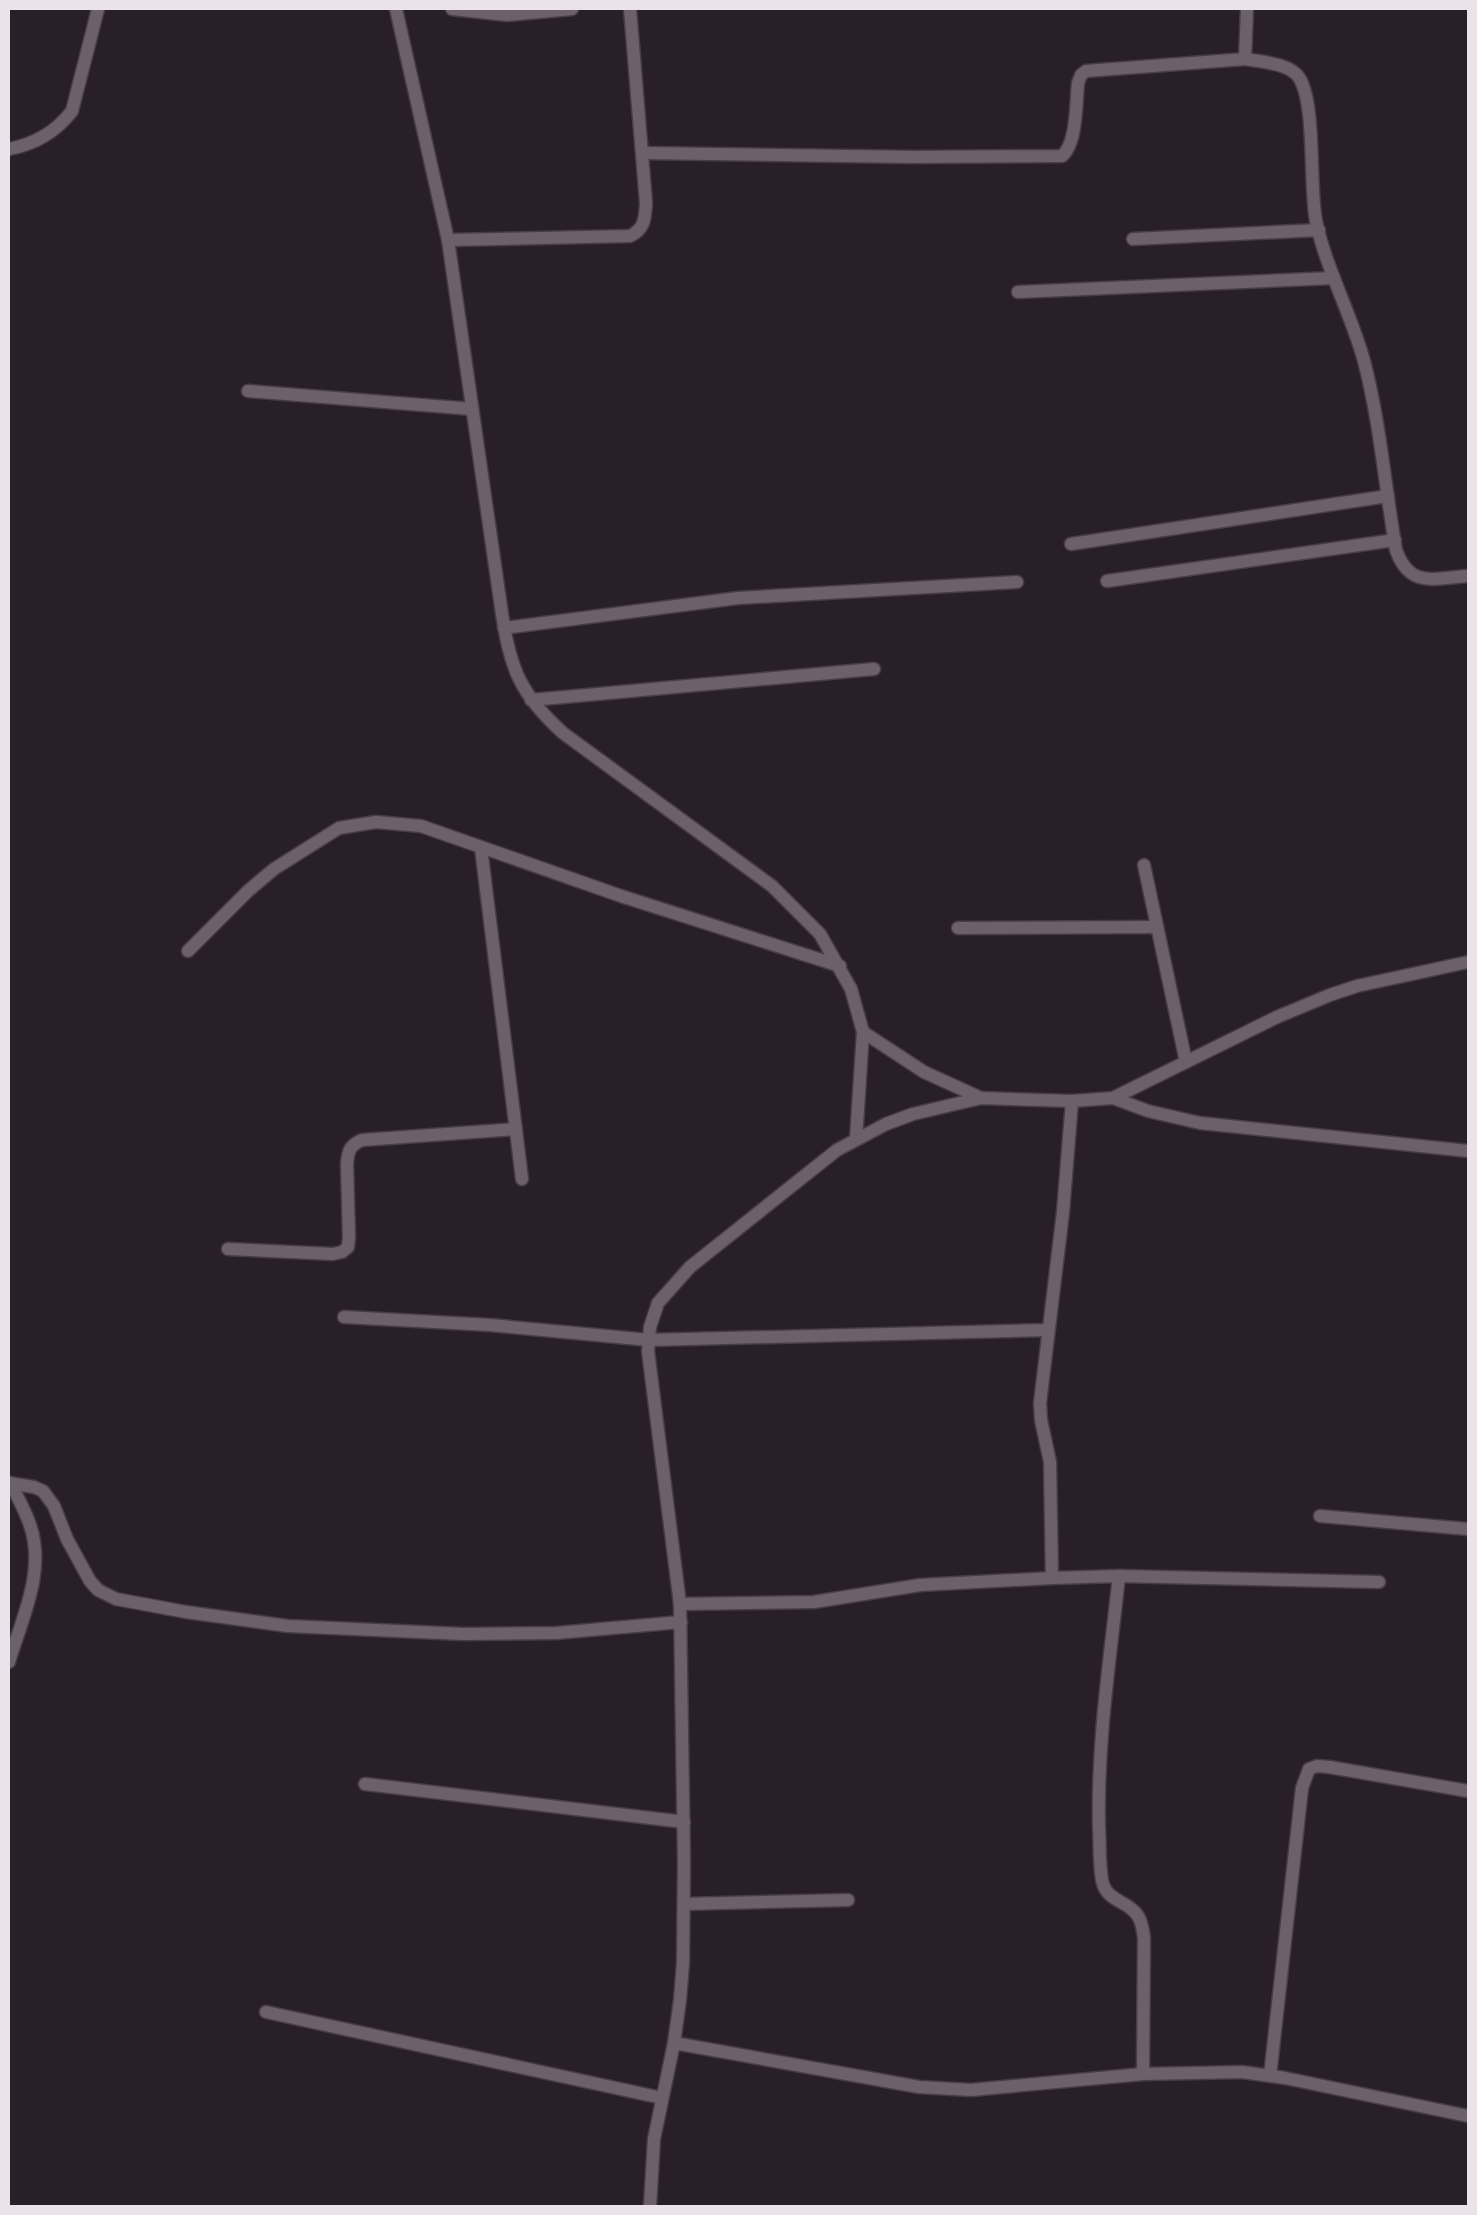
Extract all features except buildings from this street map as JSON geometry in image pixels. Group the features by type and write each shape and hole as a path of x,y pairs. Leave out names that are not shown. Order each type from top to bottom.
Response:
{"street":[{"path":"9,149 49,134 62,124 72,110 98,9"},
{"path":"396,9 448,240 504,628 512,665 524,691 542,714 563,733 772,886 820,934 840,966 851,989 863,1032 856,1139"},
{"path":"452,9 507,15 572,9"},
{"path":"448,240 630,236 638,232 645,216 643,153 630,9"},
{"path":"1245,59 1248,9"},
{"path":"643,153 1056,157 1062,156 1068,151 1078,83 1081,75 1086,71 1245,59 1281,66 1299,78 1307,109 1313,199 1319,230 1334,278 1357,337 1368,375 1395,540 1402,567 1413,576 1430,579 1468,576"},
{"path":"1133,239 1319,230"},
{"path":"1018,292 1334,278"},
{"path":"248,391 472,409"},
{"path":"1071,544 1388,496"},
{"path":"1107,580 1395,540"},
{"path":"504,628 738,598 1017,582"},
{"path":"531,700 874,669"},
{"path":"188,951 261,879 339,828 376,822 421,826 621,896 840,966"},
{"path":"481,848 522,1179"},
{"path":"1144,865 1186,1062"},
{"path":"958,928 1157,927"},
{"path":"1113,1098 1277,1017 1330,995 1357,986 1468,962"},
{"path":"863,1032 924,1072 981,1098"},
{"path":"650,2206 652,2160 662,2098 674,2044 683,1963 684,1904 680,1604 648,1351 650,1327 658,1303 690,1267 836,1150 912,1114 981,1098 1072,1100 1113,1098 1148,1111 1200,1122 1468,1151"},
{"path":"1052,1578 1050,1462 1041,1420 1040,1403 1063,1212 1072,1100"},
{"path":"228,1249 333,1254 342,1252 348,1247 349,1237 348,1152 353,1144 362,1140 516,1129"},
{"path":"344,1317 490,1325 648,1340 1048,1330"},
{"path":"10,1483 34,1487 49,1498 86,1575 98,1590 116,1599 194,1613 288,1626 463,1634 556,1633 681,1622"},
{"path":"9,1662 35,1575 36,1559 30,1524 10,1483"},
{"path":"1320,1516 1468,1529"},
{"path":"680,1604 814,1602 920,1585 1052,1578 1118,1576 1379,1582"},
{"path":"1118,1576 1100,1752 1098,1801 1101,1872 1105,1891 1114,1899 1133,1910 1138,1917 1144,1938 1143,2074"},
{"path":"1270,2076 1302,1788 1309,1768 1317,1766 1329,1767 1468,1791"},
{"path":"365,1784 684,1822"},
{"path":"684,1904 848,1900"},
{"path":"266,2012 662,2098"},
{"path":"674,2044 911,2086 946,2089 972,2090 1143,2074 1233,2072 1270,2076 1468,2116"}]}
